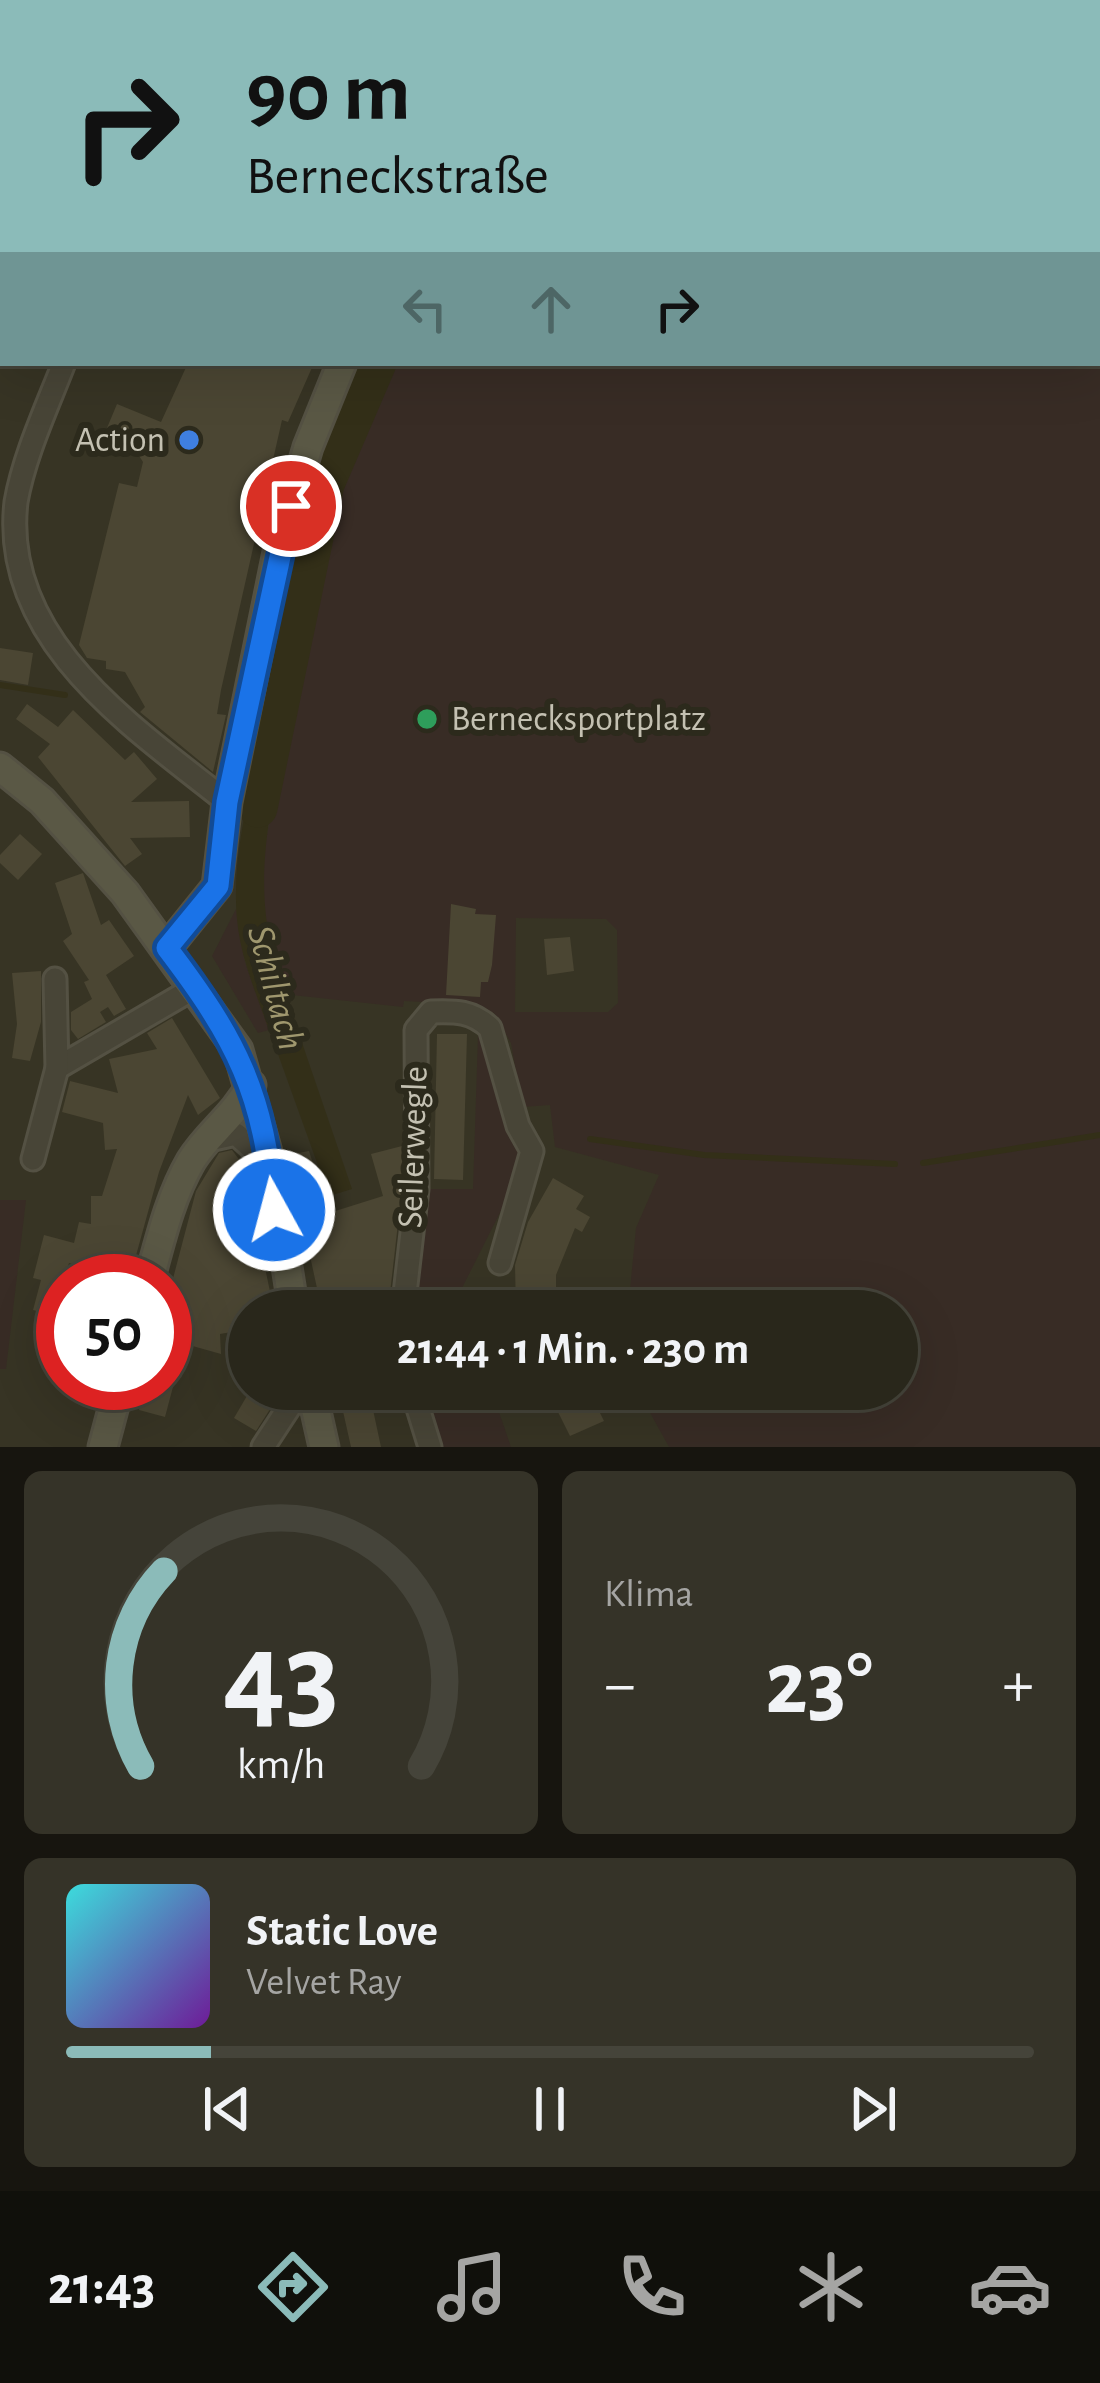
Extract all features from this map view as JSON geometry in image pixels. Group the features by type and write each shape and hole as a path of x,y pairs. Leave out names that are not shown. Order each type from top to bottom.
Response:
{"main road":[{"path":"167,948 218,886 227,802 280,542 308,447 341,366"},
{"path":"0,767 42,801 125,893 238,1051 271,1166 291,1290"},
{"path":"156,1254 191,1160 236,1113 250,1085"},
{"path":"103,1447 113,1410"},
{"path":"313,1410 324,1447"}],"street":[{"path":"63,366 15,503 21,584 35,619 66,668 227,802"},
{"path":"33,1159 57,1068 55,979"},
{"path":"57,1068 196,987"},
{"name":"Seilerwegle","path":"406,1290 417,1189 416,1030 431,1012 478,1016 490,1028 518,1126 532,1151 500,1263"},
{"path":"209,1140 236,1134 271,1166"},
{"path":"262,1447 290,1410"},
{"path":"419,1410 430,1447"}],"shaded area":[{"path":"392,366 1100,366 1100,1447 669,1447 649,1410 918,1410 918,1290 630,1290 636,1228 659,1175 555,1147 550,1105 522,1107 511,1043 494,1013 443,1003 404,1001 403,1007 283,994 265,926 263,855 332,500","holes":["516,918 606,919 617,930 618,1003 608,1012 515,1012"]},
{"path":"236,909 245,962 269,1030 258,1033 212,956"},
{"path":"478,1036 486,1042 521,1155 519,1175 463,1290 416,1290 429,1189 473,1189"},
{"path":"0,1200 26,1200 6,1369 0,1369"},
{"path":"426,1410 498,1410 511,1447 439,1447"}],"water":[{"path":"257,753 279,757 264,891 272,950 293,1022 269,1030 246,963 237,917 240,846"},
{"path":"299,1034 352,1189 329,1196 274,1043"}],"building":[{"path":"187,366 313,366 288,422 282,420 221,690 217,714 226,715 213,772 140,712 145,707 125,672 106,669 106,661 87,658 79,645 119,483 137,487 143,462 132,445 104,435 117,404 161,422"},
{"path":"0,648 33,653 28,685 0,680"},
{"path":"27,704 58,727 73,710 125,760 134,752 157,779 131,802 189,801 190,837 130,838 142,854 125,866 38,757 50,744 16,719"},
{"path":"20,834 42,854 18,880 0,863 0,855"},
{"path":"83,873 101,925 109,920 134,956 106,975 126,1009 114,1016 108,1007 100,1012 106,1022 78,1039 71,1030 71,1012 92,999 84,982 89,980 63,941 72,934 55,883"},
{"path":"451,904 476,909 475,914 496,915 492,965 488,982 481,982 480,997 446,995"},
{"path":"570,937 574,971 547,975 544,939"},
{"path":"41,971 41,1022 30,1061 12,1058 17,1024 12,973"},
{"path":"172,1018 220,1098 198,1115 188,1095 159,1172 136,1254 39,1254 44,1235 74,1243 79,1222 91,1224 91,1196 102,1196 117,1149 105,1150 103,1123 62,1112 70,1081 118,1093 109,1059 157,1049 147,1033"},
{"path":"437,1034 467,1034 463,1180 434,1179"},
{"path":"402,1146 390,1290 317,1290 288,1155 309,1151 329,1213 383,1196 371,1154"},
{"path":"232,1150 244,1166 270,1290 228,1290 228,1333 220,1334 221,1354 192,1346 192,1254 179,1254 196,1191 219,1153"},
{"path":"553,1178 584,1196 576,1209 590,1217 582,1232 575,1228 556,1275 556,1290 516,1290 515,1265 528,1222"},
{"path":"139,1410 167,1410 165,1417"},
{"path":"239,1410 270,1410 256,1431 234,1418"},
{"path":"343,1410 373,1410 381,1447 351,1447"},
{"path":"557,1410 598,1410 604,1421 570,1436"}],"waterway":[{"name":"Schiltach","path":"258,808 325,484 376,366"},
{"path":"0,685 65,695"},
{"path":"923,1163 1100,1135"},
{"path":"590,1139 704,1155 895,1164"}],"place":[{"name":"Action","path":"189,440"},
{"name":"Bernecksportplatz","path":"427,719"}],"route":[{"path":"274,1210 271,1166 238,1051 167,948 218,886 227,802 291,506"}]}
